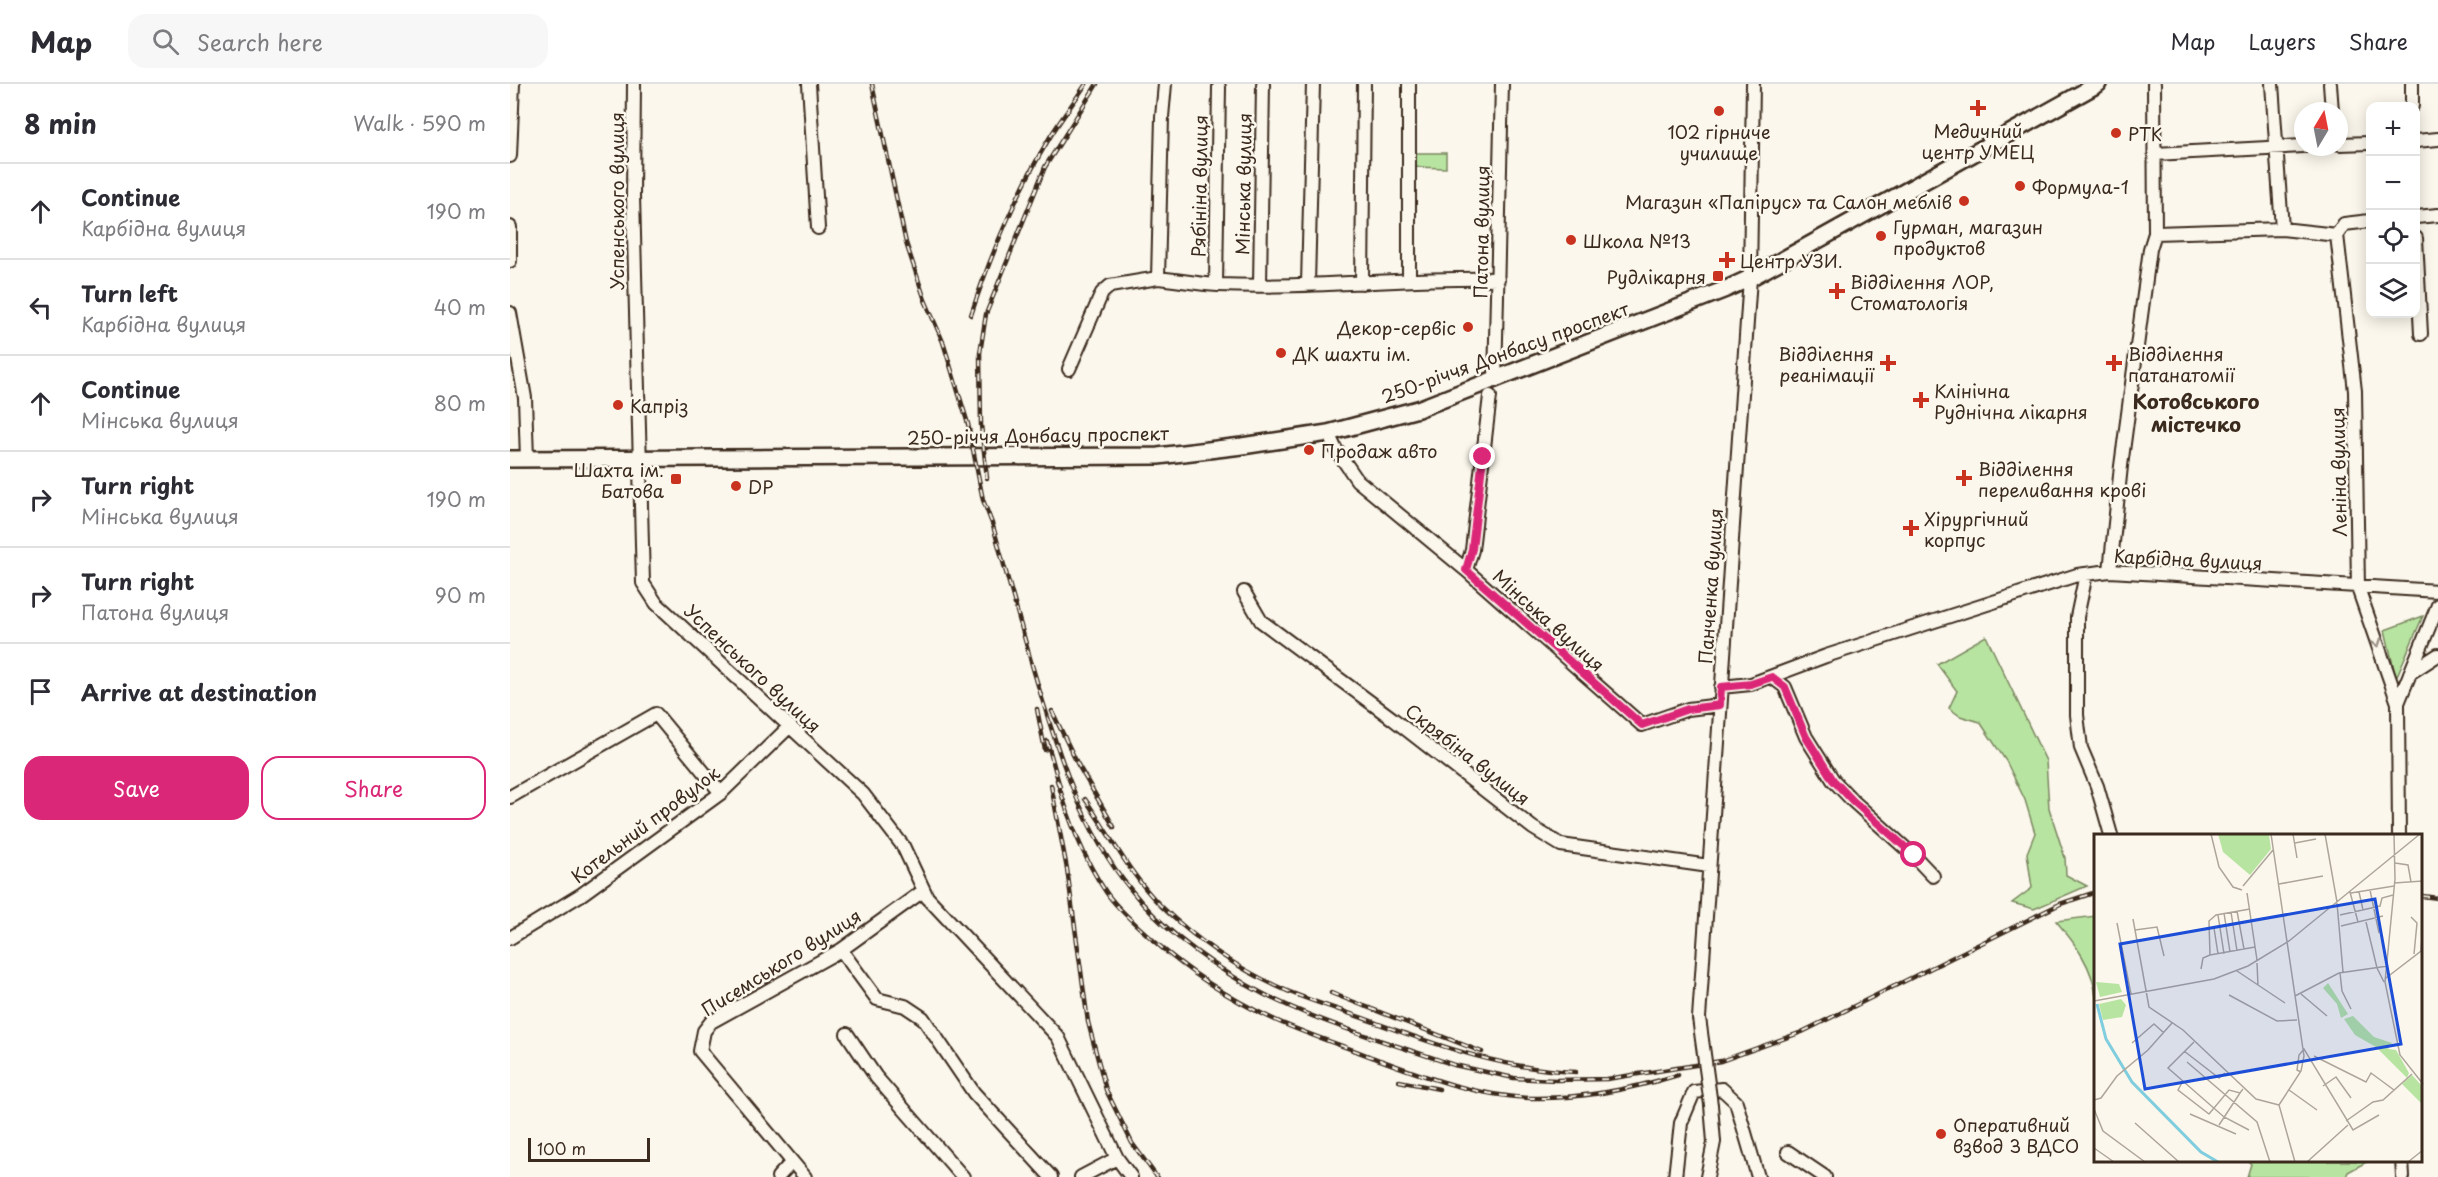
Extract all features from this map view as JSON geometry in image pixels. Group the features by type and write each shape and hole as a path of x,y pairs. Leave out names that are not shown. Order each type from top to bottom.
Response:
{"main road":[{"name":"250-річчя Донбасу проспект","path":"510,459 1158,456 1328,433 1418,409 1495,381 1750,278 2098,84"}],"street":[{"path":"510,156 513,84"},
{"name":"Успенського вулиця","path":"634,84 633,199 643,582 656,603 863,794 903,846 923,891 1058,1037 1117,1158 1131,1177"},
{"path":"809,84 818,228"},
{"path":"1158,278 1162,117 1165,84"},
{"name":"Мінська вулиця","path":"1260,285 1263,84"},
{"path":"1308,284 1313,84"},
{"path":"1362,283 1364,84"},
{"path":"1409,84 1409,280"},
{"name":"Патона вулиця","path":"1495,381 1502,84"},
{"name":"Панченка вулиця","path":"1707,1177 1714,1142 1699,1018 1750,278 1753,84"},
{"path":"2110,571 2121,466 2150,249 2155,232 2154,84"},
{"path":"2271,84 2282,229"},
{"path":"2330,84 2331,102"},
{"path":"2412,84 2412,102"},
{"name":"Рябініна вулиця","path":"1216,285 1219,87"},
{"path":"2420,141 2438,139"},
{"path":"2348,144 2366,143"},
{"path":"2155,154 2294,147"},
{"path":"2420,217 2438,215"},
{"path":"2155,232 2282,229 2337,235 2344,224 2366,221"},
{"path":"510,227 510,261"},
{"name":"Леніна вулиця","path":"2337,235 2355,392 2358,588 2398,703"},
{"path":"2417,264 2421,334"},
{"path":"1069,369 1102,293 1110,286 1158,278 1216,285 1498,279"},
{"path":"510,313 525,398 527,459"},
{"path":"1466,570 1472,549 1490,396"},
{"name":"Мінська вулиця","path":"1328,433 1335,448 1357,480 1466,570 1642,725 1688,709 1720,705"},
{"name":"Карбідна вулиця","path":"1721,687 1751,684 1903,630 2086,574 2110,571 2358,588 2438,591"},
{"path":"2086,574 2077,617 2077,715 2081,748 2097,786 2111,834"},
{"name":"Скрябіна вулиця","path":"1244,592 1261,621 1393,719 1533,828 1561,845 1709,867"},
{"path":"2399,834 2398,703 2438,605"},
{"path":"2409,674 2438,655"},
{"path":"1772,677 1785,687 1806,737 1833,780 1853,801 1914,855 1933,876"},
{"path":"510,797 656,714 721,793"},
{"name":"Котельний провулок","path":"510,938 582,894 721,793 790,726"},
{"name":"Писемського вулиця","path":"792,1162 700,1051 704,1031 711,1022 841,950 923,891"},
{"path":"841,950 877,999 905,1006 923,1017 974,1093 1051,1177"},
{"path":"846,1034 876,1077 963,1177"},
{"path":"1675,1177 1681,1123 1694,1092 1722,1089 1736,1102 1758,1177"},
{"path":"1788,1152 1825,1177"},
{"path":"1081,1177 1117,1158"},
{"path":"778,1177 792,1162 805,1177"},
{"path":"2402,1162 2403,1177"}],"green space":[{"path":"1413,153 1446,153 1446,168 1413,167"},
{"path":"2423,616 2396,678 2385,630"},
{"path":"1986,636 2046,761 2049,808 2065,858 2066,875 2087,886 2034,909 2012,903 2032,888 2027,853 2035,833 2025,800 2006,761 1980,722 1960,716 1949,708 1957,691 1937,664"},
{"path":"2094,916 2094,986 2082,956 2056,921"},
{"path":"2249,1162 2366,1162 2348,1172 2346,1177 2247,1177 2251,1164"}],"railway":[{"path":"872,84 906,243 925,300 943,342 968,424 983,500 993,526 1050,724 1071,784 1097,840 1132,891 1157,919 1216,965 1270,998 1321,1020 1454,1065 1514,1078 1607,1079 1721,1061 1802,1032 2060,904 2094,893"},
{"path":"971,315 996,246 1016,201 1050,137 1086,84"},
{"path":"987,478 981,425 980,353 986,314 1045,167 1097,84"},
{"path":"1037,709 1045,750"},
{"path":"1052,711 1077,763 1114,827"},
{"path":"1047,741 1060,787"},
{"path":"1057,780 1084,852 1098,879 1116,905 1154,941 1195,974 1224,993 1271,1018 1428,1077 1468,1089 1510,1096 1549,1098 1587,1095 1643,1085 1678,1075"},
{"path":"1051,785 1067,869 1088,1022 1106,1090 1132,1143 1157,1177"},
{"path":"1085,799 1130,868 1150,894 1175,919 1235,964 1285,990 1452,1049 1525,1067 1576,1072"},
{"path":"2423,896 2438,898"},
{"path":"1331,993 1482,1052"},
{"path":"1399,1081 1439,1089"}],"place":[{"name":"Медичний центр УМЕЦ","path":"1978,108"},
{"name":"102 гірниче училище","path":"1719,111"},
{"name":"РТК","path":"2116,133"},
{"name":"Формула-1","path":"2020,186"},
{"name":"Магазин «Папірус» та Салон меблів","path":"1964,201"},
{"name":"Гурман, магазин продуктов","path":"1881,236"},
{"name":"Школа №13","path":"1571,240"},
{"name":"Центр УЗИ.","path":"1727,260"},
{"name":"Рудлікарня","path":"1718,276"},
{"name":"Відділення ЛОР, Стоматологія","path":"1837,291"},
{"name":"Декор-сервіс","path":"1468,327"},
{"name":"ДК шахти ім.","path":"1281,353"},
{"name":"Відділення реанімації","path":"1888,363"},
{"name":"Відділення патанатомії","path":"2114,363"},
{"name":"Клінічна Руднічна лікарня","path":"1921,400"},
{"name":"Капріз","path":"618,405"},
{"name":"Продаж авто","path":"1309,450"},
{"name":"Відділення переливання крові","path":"1964,478"},
{"name":"Шахта ім. Батова","path":"676,479"},
{"name":"DP","path":"736,486"},
{"name":"Хірургічний корпус","path":"1911,528"},
{"name":"Оперативний взвод 3 ВДСО","path":"1941,1134"}],"district":[{"name":"Котовського містечко","path":"2196,412"}],"route":[{"path":"1483,457 1472,549 1466,570 1642,725 1671,713 1720,705 1721,687 1751,684 1772,677 1785,687 1806,737 1833,780 1853,801 1914,855"}]}
